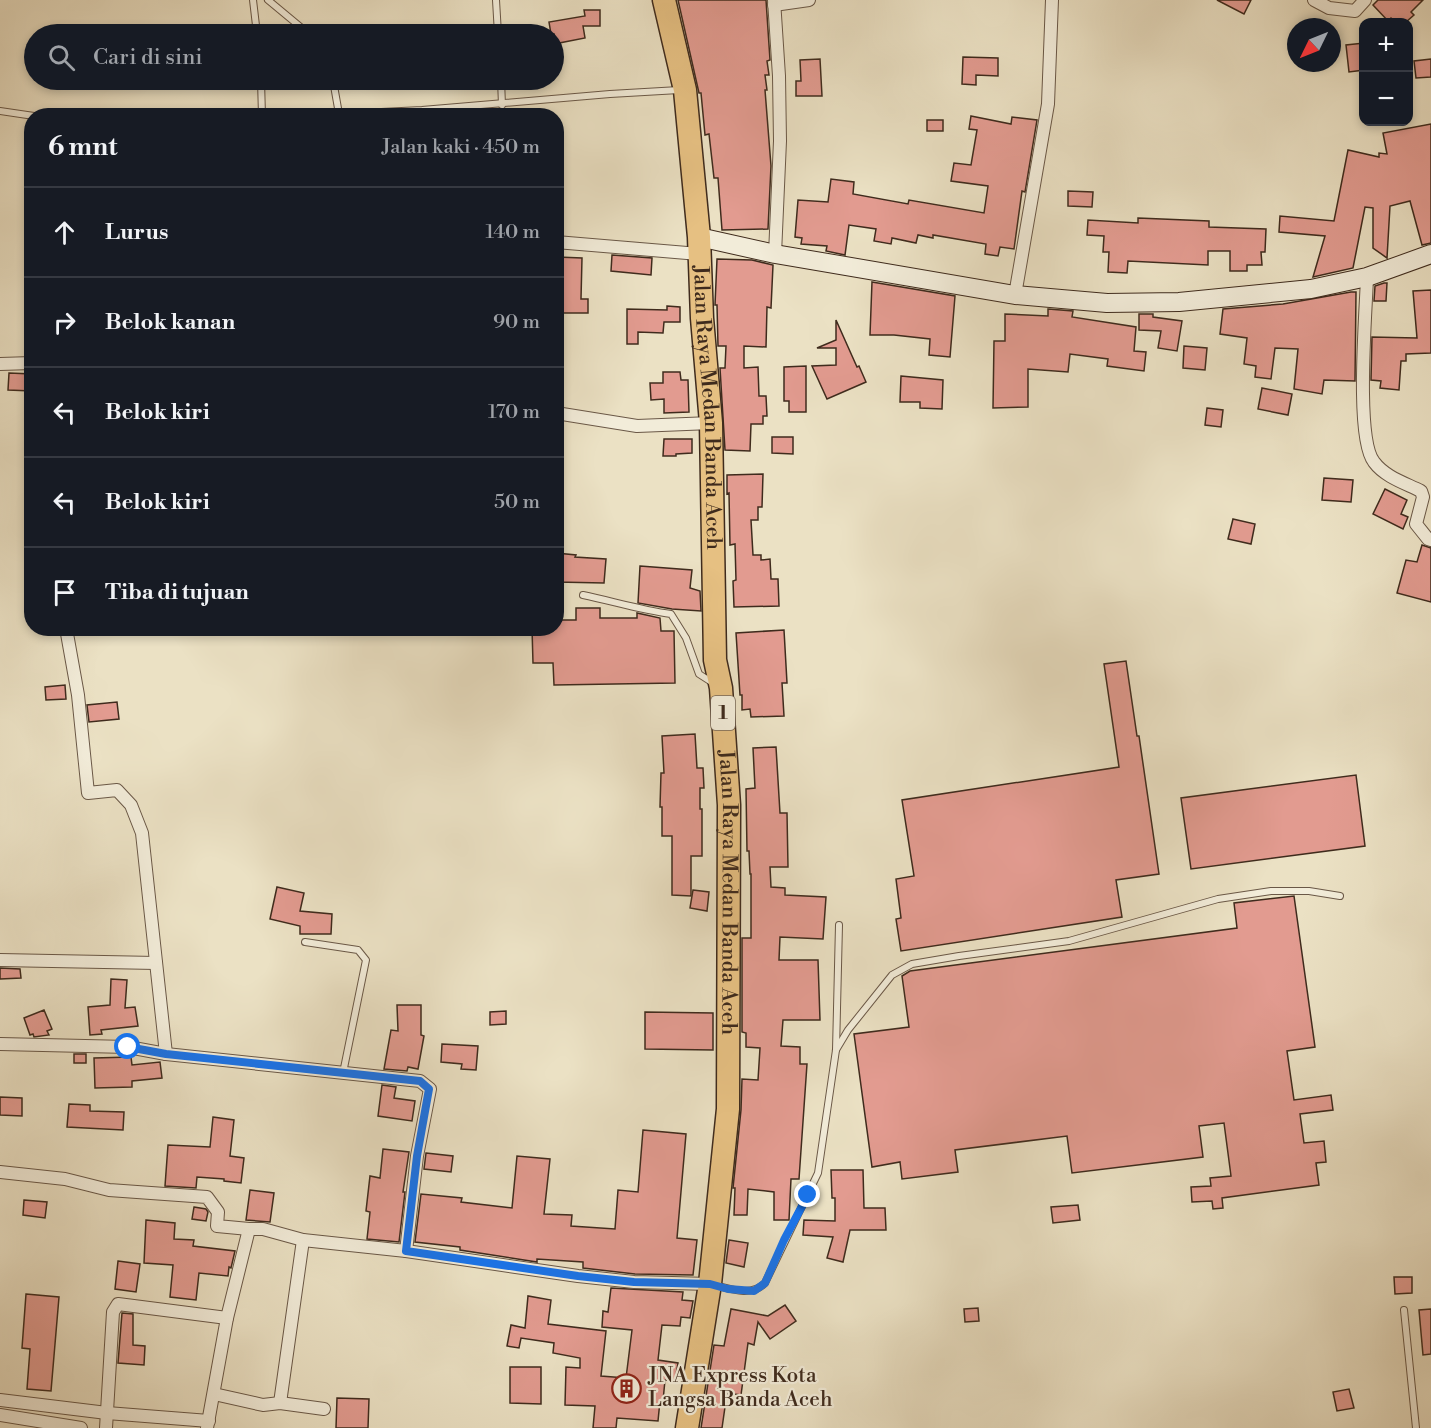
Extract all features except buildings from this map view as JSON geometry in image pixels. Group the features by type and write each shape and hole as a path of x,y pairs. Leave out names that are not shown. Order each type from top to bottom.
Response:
{"highway":[{"name":"Jalan Raya Medan Banda Aceh","path":"664,0 685,90 699,246 711,423 715,660 721,688 729,805 728,1109 710,1284 687,1428"}],"street":[{"path":"775,254 780,141 779,76 774,3 809,0"},
{"path":"1015,295 1048,104 1052,0"},
{"path":"1314,0 1329,8 1355,11 1365,0"},
{"path":"564,242 699,246 775,254 1015,295 1107,303 1179,302 1311,289 1367,277 1431,254"},
{"path":"1367,277 1362,395 1368,446 1373,461 1390,476 1421,491 1423,497 1416,524 1431,540"},
{"path":"0,364 24,363"},
{"path":"564,414 638,426 711,423"},
{"path":"67,636 78,695 88,793 117,790 131,805 142,833 166,1054"},
{"path":"0,960 156,963"},
{"path":"0,1044 128,1047 166,1054 420,1081 429,1089 417,1156 406,1251"},
{"path":"0,1172 65,1179 110,1190 207,1197 218,1212 217,1226 262,1230 303,1240 406,1251 611,1280 710,1284"},
{"path":"0,1400 208,1425 227,1318 249,1229"},
{"path":"280,1403 303,1240"},
{"path":"106,1428 113,1312 118,1304 227,1318"},
{"path":"214,1394 263,1405 280,1403 324,1409"},
{"path":"0,1414 81,1428"}],"lane":[{"path":"254,0 256,24"},
{"path":"268,0 297,24"},
{"path":"496,0 497,24"},
{"path":"261,90 262,108"},
{"path":"335,90 338,108"},
{"path":"501,90 502,105"},
{"path":"448,108 685,90"},
{"path":"0,111 24,115"},
{"path":"583,595 631,605 645,611 671,614 686,638 699,674 721,688"},
{"path":"836,1050 848,1030 892,975 912,964 1069,941 1218,899 1271,891 1309,891 1340,896"},
{"path":"710,1284 728,1289 754,1291 765,1283 818,1173 836,1050 839,925"},
{"path":"305,942 358,951 366,960 343,1072"},
{"path":"1404,1310 1416,1428"}],"place":[{"name":"JNA Express Kota Langsa Banda Aceh","path":"627,1388"}],"route":[{"path":"128,1047 166,1054 420,1081 429,1089 417,1156 406,1251 578,1276 634,1282 710,1284 728,1289 754,1291 765,1283 784,1240 808,1195"}]}
